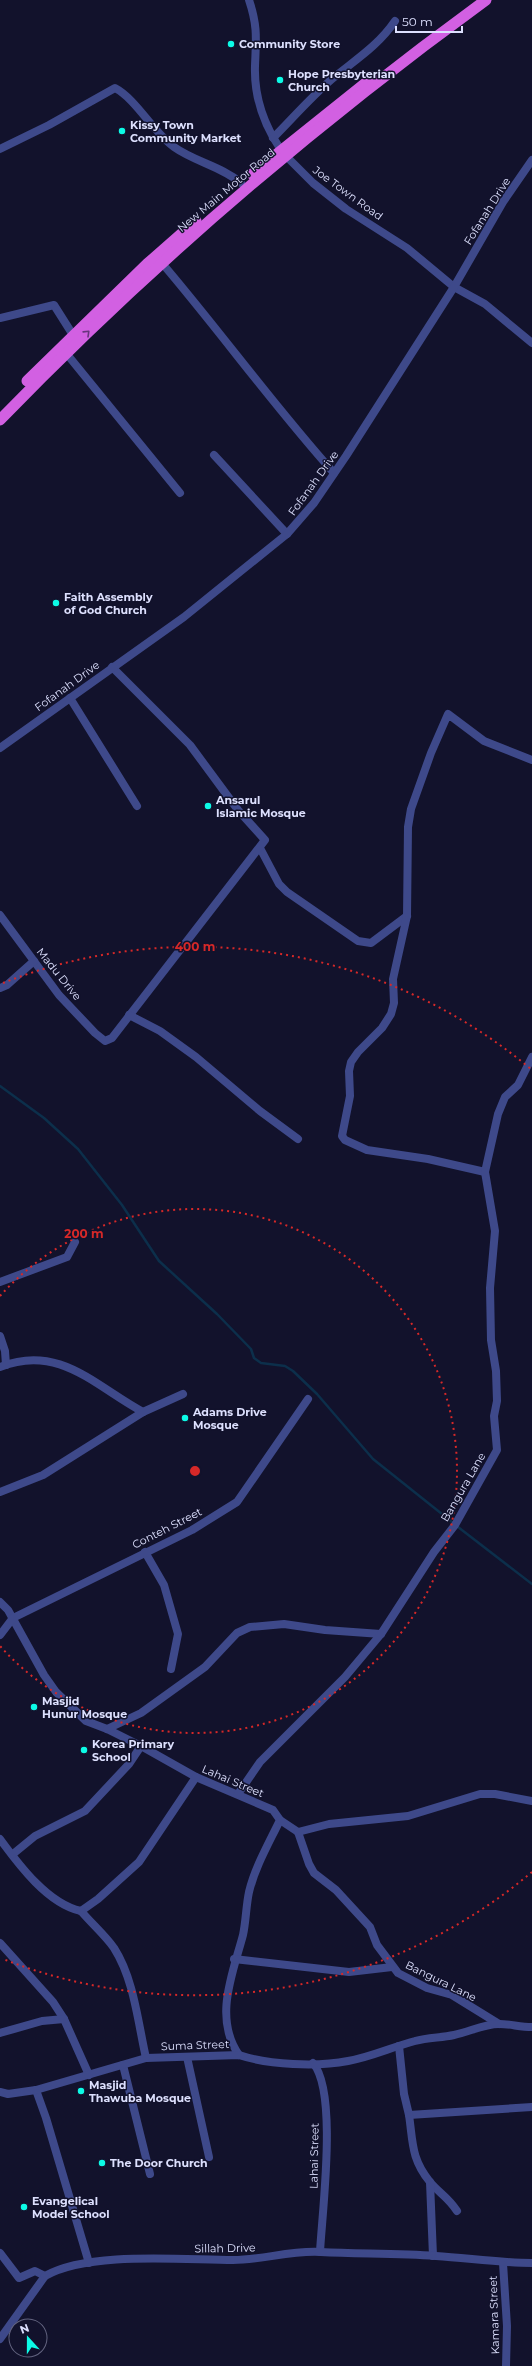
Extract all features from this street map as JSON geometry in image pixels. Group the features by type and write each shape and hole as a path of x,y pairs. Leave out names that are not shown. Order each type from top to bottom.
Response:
{"highway":[{"name":"New Main Motor Road","path":"0,420 66,353 161,262 283,153 417,41 473,0"},
{"name":"New Main Motor Road","path":"0,410 73,335 147,264 241,183 283,153 421,47 486,0"}],"street":[{"name":"Joe Town Road","path":"249,0 255,18 257,38 255,67 260,108 273,138 283,153 313,183 346,209 407,248 454,287 485,304 532,343"},
{"path":"273,138 332,79 364,54 385,35 395,21"},
{"path":"0,149 49,126 115,88 172,146 185,154 231,174 241,183"},
{"name":"Fofanah Drive","path":"0,748 211,596 287,534 314,503 334,474 454,287 503,202 532,160"},
{"path":"161,262 209,318 294,429 334,474"},
{"path":"0,318 54,305 73,335"},
{"path":"66,353 180,493"},
{"path":"214,455 287,534"},
{"path":"112,667 190,745 238,810 265,840 129,1015 160,1031 178,1044 260,1111 298,1139"},
{"path":"70,698 137,806"},
{"path":"485,1172 428,1159 367,1150 345,1140 342,1136 350,1096 349,1071 351,1062 358,1052 382,1028 391,1014 395,990 394,971 407,916 408,827 411,809 430,753 448,714 484,740 532,760"},
{"path":"260,848 279,884 287,892 358,941 371,943 407,916"},
{"name":"Madu Drive","path":"0,915 59,995 95,1033 105,1041 112,1038 129,1015"},
{"path":"0,988 34,962"},
{"name":"Bangura Lane","path":"238,1794 260,1762 346,1677 381,1634 434,1552 455,1526 498,1450 494,1416 497,1401 496,1371 491,1340 490,1288 495,1231 485,1172 498,1114 505,1097 521,1082 532,1057"},
{"path":"0,1282 67,1257 75,1242"},
{"path":"0,1336 5,1351 3,1366 52,1361 76,1369 143,1412"},
{"path":"0,1492 43,1475 143,1412 183,1394"},
{"name":"Conteh Street","path":"0,1635 13,1618 192,1530 236,1502 308,1400"},
{"path":"145,1552 164,1585 178,1634 171,1669"},
{"name":"Lahai Street","path":"0,1602 13,1618 56,1692 86,1721 107,1729 141,1746 196,1777 273,1810 280,1820"},
{"path":"107,1729 141,1713 205,1667 237,1633 250,1627 284,1624 325,1630 381,1634"},
{"path":"13,1854 35,1836 85,1811 129,1764 141,1746"},
{"path":"81,1911 98,1899 139,1862 196,1777"},
{"path":"239,2055 232,2045 227,2015 228,1986 234,1959 243,1934 249,1892 257,1867 280,1820 298,1832 329,1824 408,1816 480,1794 495,1794 532,1801"},
{"name":"Bangura Lane","path":"298,1832 309,1864 314,1873 336,1890 370,1927 377,1945 398,1973 427,1988 452,1995 499,2024"},
{"path":"0,1839 46,1893 69,1908 81,1911 114,1948 122,1964 146,2058"},
{"path":"0,1943 53,2002 64,2020 89,2075"},
{"path":"234,1959 349,1972 392,1967"},
{"path":"0,2033 42,2021 64,2020"},
{"path":"499,2024 518,2027 532,2027"},
{"name":"Suma Street","path":"0,2092 8,2094 36,2090 146,2058 239,2055 252,2059 313,2063 347,2061 416,2040 454,2035 499,2024"},
{"path":"399,2046 404,2094 409,2115 412,2152 430,2182 450,2199 457,2211"},
{"path":"187,2057 209,2157"},
{"name":"Lahai Street","path":"313,2063 319,2070 322,2079 325,2111 326,2157 320,2252"},
{"path":"123,2065 150,2174"},
{"path":"36,2090 46,2118 90,2264"},
{"path":"409,2115 532,2107"},
{"path":"430,2182 433,2256"},
{"name":"Sillah Drive","path":"45,2276 56,2270 90,2264 144,2259 251,2260 284,2254 320,2252 433,2256 487,2260 503,2263 532,2263"},
{"path":"0,2253 19,2278 35,2271 45,2276 0,2339"},
{"name":"Kamara Street","path":"503,2263 507,2326 506,2366"}],"waterway":[{"path":"0,1086 44,1118 78,1149 122,1205 159,1261 217,1314 251,1349 254,1358 261,1363 285,1366 293,1371 317,1394 373,1459 452,1522"},
{"path":"458,1527 532,1584"}],"place":[{"name":"Community Store","path":"231,44"},
{"name":"Hope Presbyterian Church","path":"280,80"},
{"name":"Kissy Town Community Market","path":"122,131"},
{"name":"Faith Assembly of God Church","path":"56,603"},
{"name":"Ansarul Islamic Mosque","path":"208,806"},
{"name":"Adams Drive Mosque","path":"185,1418"},
{"name":"Masjid Hunur Mosque","path":"34,1707"},
{"name":"Korea Primary School","path":"84,1750"},
{"name":"Masjid Thawuba Mosque","path":"81,2091"},
{"name":"The Door Church","path":"102,2163"},
{"name":"Evangelical Model School","path":"24,2207"}]}
